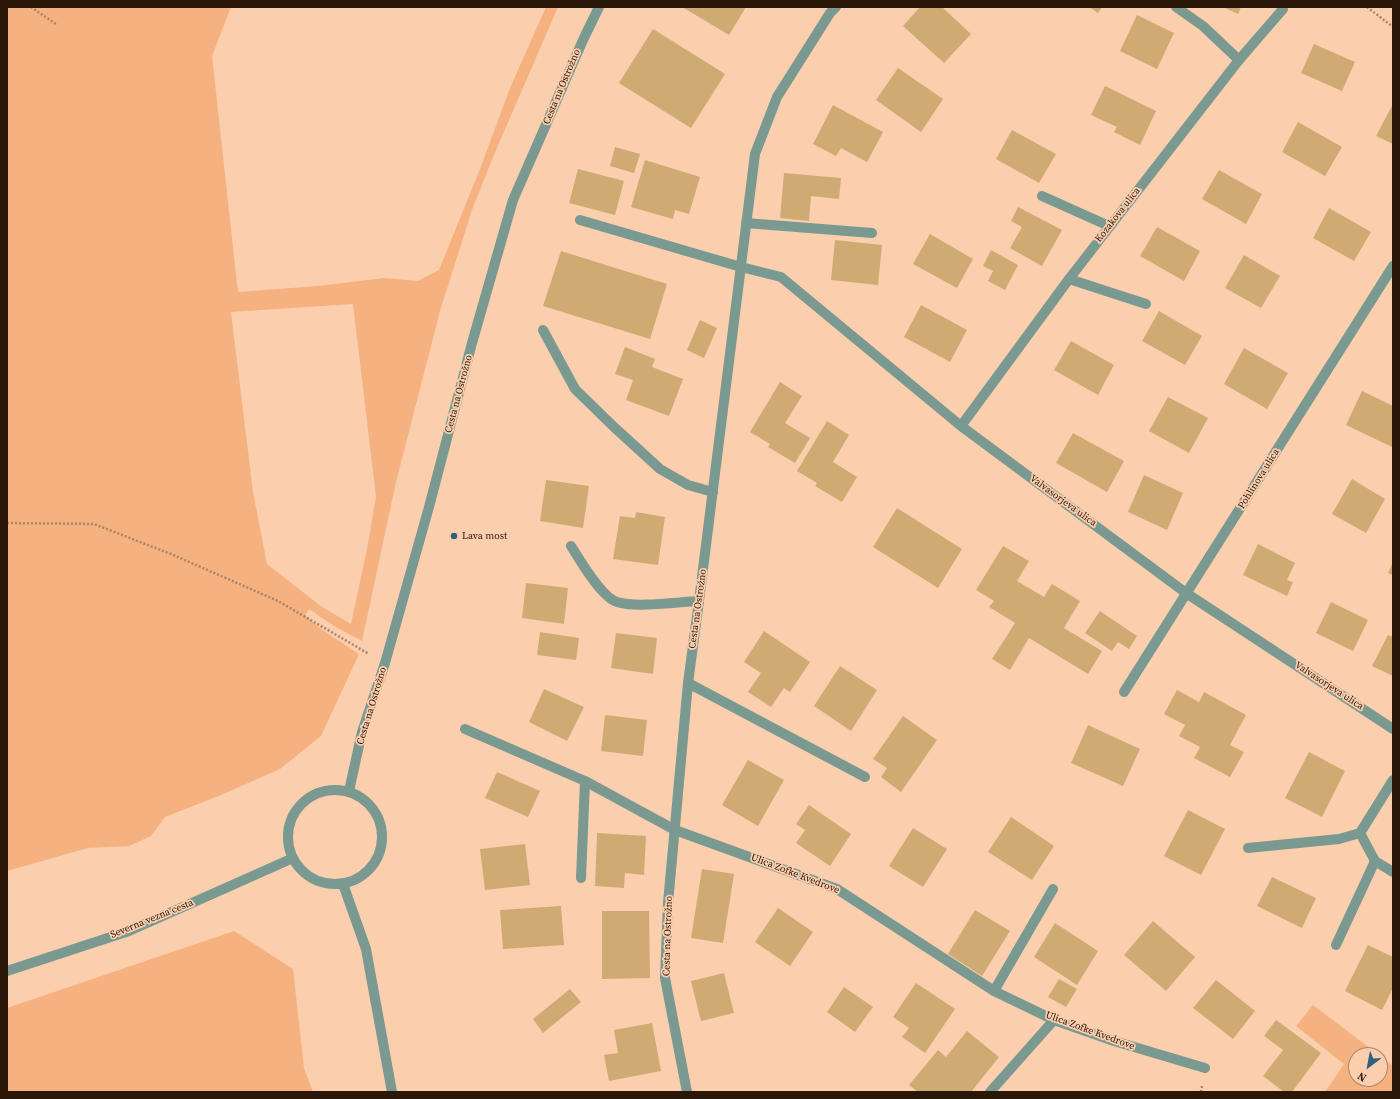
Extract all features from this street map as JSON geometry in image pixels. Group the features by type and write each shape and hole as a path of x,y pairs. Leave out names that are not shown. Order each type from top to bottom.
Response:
{"street":[{"name":"Cesta na Ostrožno","path":"350,791 362,732 384,663 513,200 599,7"},
{"name":"Cesta na Ostrožno","path":"687,1092 665,978 668,903 688,684 755,154 777,97 830,13 836,7"},
{"path":"1176,7 1203,26 1239,60"},
{"name":"Kozakova ulica","path":"961,426 1069,278 1109,226 1239,60 1283,9"},
{"path":"1042,196 1109,226"},
{"name":"Valvasorjeva ulica","path":"580,220 780,278 961,426 1186,592 1393,729"},
{"path":"746,223 872,233"},
{"name":"Pohlinova ulica","path":"1124,692 1393,266"},
{"path":"1069,278 1146,304"},
{"path":"543,330 575,389 660,469 688,485 713,492"},
{"path":"571,546 584,569 602,590 615,602 630,605 699,601"},
{"path":"688,684 865,777"},
{"name":"Ulica Zofke Kvedrove","path":"465,729 585,781 675,830 837,889 994,991 1054,1020 1114,1041 1205,1068"},
{"path":"1248,848 1339,839 1360,833 1393,780"},
{"path":"580,878 585,781"},
{"path":"334,789 350,791 364,799 375,811 381,826 383,842 378,857 370,869 358,879 344,884 328,884 314,880 301,871 292,858 288,844 288,829 293,814 304,801 318,792 334,789"},
{"path":"1360,833 1375,861 1393,872"},
{"name":"Severna vezna cesta","path":"7,971 129,931 292,858"},
{"path":"1336,945 1375,861"},
{"path":"344,884 366,949 392,1092"},
{"path":"994,991 1054,889"},
{"path":"990,1092 1054,1020"}],"path":[{"path":"31,7 56,24"},
{"path":"1367,7 1393,27"},
{"path":"7,523 94,524 171,554 278,601 384,663"}],"shaded area":[{"path":"7,7 231,7 212,56 238,292 318,286 384,278 418,281 439,270 480,169 510,88 546,7 558,7 493,157 472,210 440,311 396,482 362,641 334,626 309,609 305,615 321,629 359,654 321,736 280,769 221,795 165,817 151,836 129,846 88,848 7,871","holes":["353,304 376,497 367,549 351,624 322,607 267,564 253,492 231,312"]},
{"path":"234,931 293,969 304,1068 313,1092 7,1092 7,1008"},
{"path":"1313,1005 1368,1047 1348,1047 1348,1087 1388,1087 1388,1062 1393,1066 1393,1092 1325,1092 1344,1064 1296,1026"}],"building":[{"path":"682,7 746,7 729,35"},
{"path":"920,7 942,7 971,34 944,63 903,26"},
{"path":"1089,7 1102,7 1098,13"},
{"path":"1223,7 1241,7 1238,14"},
{"path":"1137,15 1174,33 1157,69 1120,51"},
{"path":"653,29 725,74 691,128 619,83"},
{"path":"1314,44 1355,62 1342,91 1301,73"},
{"path":"898,68 943,99 921,132 876,100"},
{"path":"1105,86 1156,111 1140,145 1114,132 1117,127 1091,115"},
{"path":"1393,104 1393,144 1376,136"},
{"path":"833,105 883,132 867,162 841,148 836,156 813,144"},
{"path":"1298,122 1342,147 1325,176 1282,152"},
{"path":"1012,130 1056,154 1039,183 996,159"},
{"path":"615,147 640,154 634,173 610,166"},
{"path":"645,160 700,177 689,214 675,210 673,219 631,207"},
{"path":"578,169 624,181 615,215 569,203"},
{"path":"1219,170 1262,194 1246,224 1202,199"},
{"path":"784,173 841,178 839,199 811,196 809,221 780,218"},
{"path":"1018,207 1062,230 1042,266 1010,248 1022,227 1011,221"},
{"path":"1329,208 1371,232 1354,261 1313,238"},
{"path":"1157,227 1200,251 1184,281 1140,256"},
{"path":"930,234 973,259 957,288 913,264"},
{"path":"835,240 882,245 878,285 831,280"},
{"path":"991,250 1018,265 1005,290 988,281 993,271 983,266"},
{"path":"561,251 667,284 650,339 543,306"},
{"path":"1244,255 1280,276 1261,308 1225,288"},
{"path":"921,305 967,330 950,362 904,337"},
{"path":"1159,311 1202,336 1185,365 1142,341"},
{"path":"700,320 717,328 704,358 687,350"},
{"path":"1071,341 1114,365 1098,395 1054,370"},
{"path":"625,347 655,359 652,367 683,379 669,416 626,400 633,380 615,374"},
{"path":"1244,348 1288,373 1267,409 1224,384"},
{"path":"780,382 802,396 785,423 810,438 795,463 768,447 770,444 750,432"},
{"path":"1362,391 1393,406 1392,447 1346,425"},
{"path":"1168,397 1208,418 1189,453 1149,431"},
{"path":"827,421 849,435 833,462 857,477 842,502 815,486 817,483 797,471"},
{"path":"1073,433 1124,461 1107,492 1056,463"},
{"path":"1144,475 1183,493 1167,530 1128,512"},
{"path":"1352,479 1385,499 1366,533 1332,514"},
{"path":"546,480 589,486 583,528 540,521"},
{"path":"897,508 962,549 938,588 873,547"},
{"path":"636,512 665,517 658,565 613,559 620,516 635,518"},
{"path":"1258,544 1295,563 1287,580 1293,582 1287,596 1243,575"},
{"path":"1003,546 1029,561 1017,581 1044,597 1052,584 1080,601 1064,628 1102,651 1088,674 1029,638 1010,670 992,659 1015,623 989,607 994,601 976,590"},
{"path":"1393,562 1393,575 1388,573"},
{"path":"526,583 568,588 564,624 522,618"},
{"path":"1331,602 1368,620 1353,651 1316,633"},
{"path":"1100,611 1137,636 1129,649 1118,642 1112,651 1085,633"},
{"path":"764,631 810,662 790,692 784,688 771,707 748,692 761,673 744,662"},
{"path":"540,632 579,638 576,660 537,655"},
{"path":"616,633 657,638 653,674 611,668"},
{"path":"1388,635 1393,637 1393,676 1372,666"},
{"path":"840,666 877,690 851,731 814,706"},
{"path":"544,689 584,707 567,741 529,722"},
{"path":"1177,690 1199,702 1204,692 1246,715 1230,745 1244,752 1230,777 1194,758 1200,747 1179,736 1185,725 1164,714"},
{"path":"605,715 647,720 643,756 601,751"},
{"path":"903,716 937,740 901,792 881,777 887,768 873,759"},
{"path":"1088,725 1140,749 1123,786 1071,763"},
{"path":"1309,752 1345,771 1322,817 1285,798"},
{"path":"748,760 784,780 758,826 722,805"},
{"path":"497,772 540,791 528,817 485,798"},
{"path":"809,805 851,834 830,866 796,843 805,830 796,824"},
{"path":"1188,810 1225,829 1201,875 1164,856"},
{"path":"1011,817 1054,846 1032,880 988,852"},
{"path":"913,828 947,849 923,887 889,866"},
{"path":"597,833 646,836 644,875 625,873 624,888 595,886"},
{"path":"525,844 530,885 485,890 480,849"},
{"path":"702,869 734,874 723,943 691,938"},
{"path":"1272,877 1316,898 1302,928 1257,906"},
{"path":"561,906 564,945 503,949 500,910"},
{"path":"778,908 813,932 790,966 755,942"},
{"path":"975,910 1010,931 982,976 948,954"},
{"path":"602,911 649,911 650,978 602,979"},
{"path":"1153,921 1195,957 1166,991 1124,955"},
{"path":"1055,923 1098,951 1077,985 1034,957"},
{"path":"1368,945 1393,957 1393,988 1382,1010 1345,991"},
{"path":"724,973 734,1013 701,1021 691,981"},
{"path":"1059,979 1077,989 1066,1007 1048,997"},
{"path":"1216,980 1255,1011 1233,1039 1193,1008"},
{"path":"916,983 955,1009 925,1053 902,1037 909,1028 893,1017"},
{"path":"844,987 873,1007 855,1032 827,1012"},
{"path":"570,989 581,1002 543,1033 533,1019"},
{"path":"1276,1020 1321,1053 1292,1092 1284,1092 1263,1076 1283,1050 1264,1036"},
{"path":"652,1023 661,1071 609,1081 604,1055 618,1053 614,1030"},
{"path":"967,1031 999,1057 971,1092 918,1092 909,1085 938,1050 946,1057"}],"place":[{"name":"Lava most","path":"454,536"}]}
